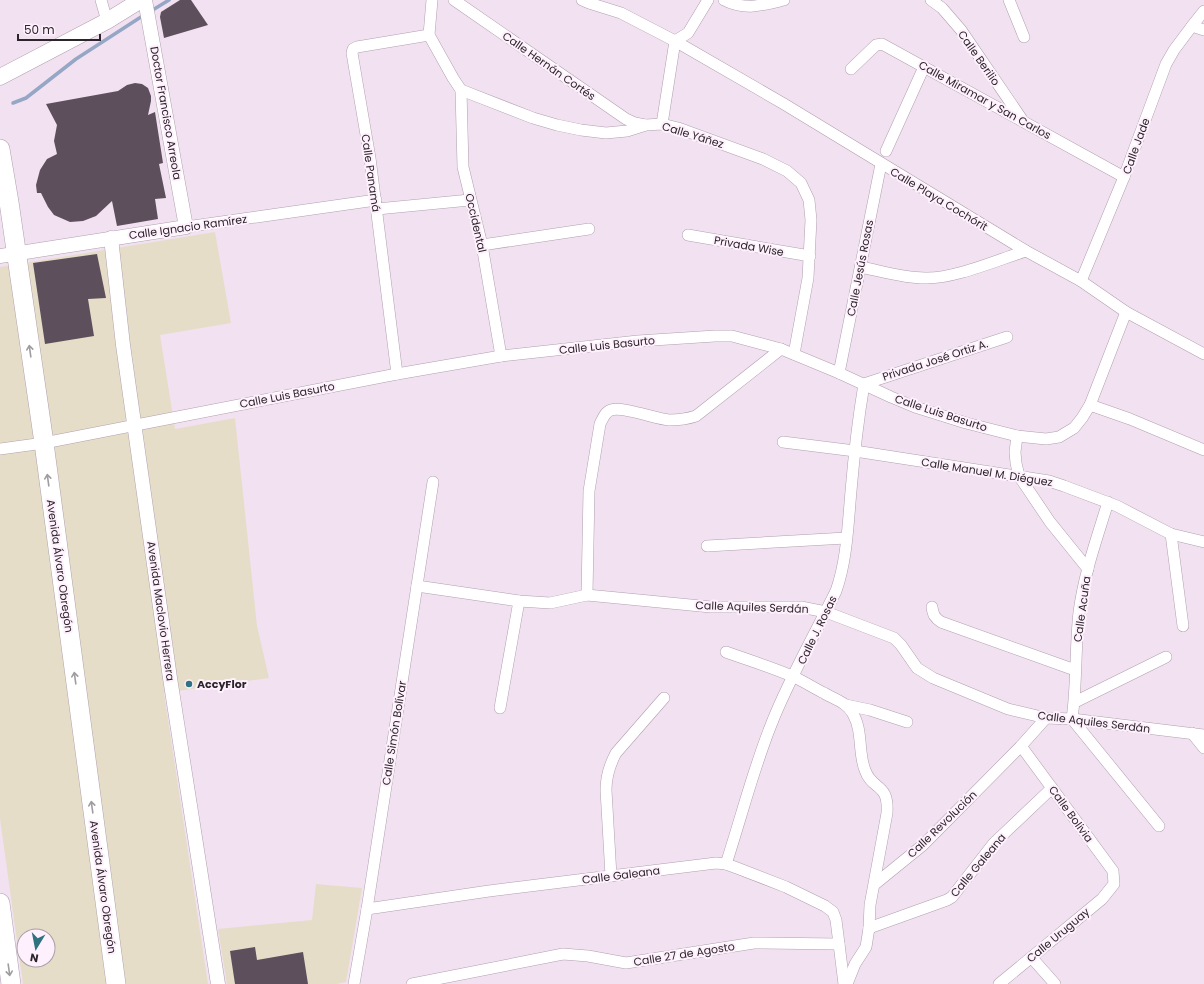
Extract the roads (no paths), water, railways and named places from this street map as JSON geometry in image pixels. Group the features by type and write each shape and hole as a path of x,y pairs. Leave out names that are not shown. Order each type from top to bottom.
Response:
{"highway":[{"name":"Avenida Álvaro Obregón","path":"0,149 9,202 8,254 44,443 116,984"},
{"path":"0,903 11,984"}],"main road":[{"path":"0,77 107,21 141,0"}],"street":[{"path":"101,0 107,21"},
{"name":"Doctor Francisco Arreola","path":"145,0 186,227"},
{"path":"432,0 429,35 461,90"},
{"name":"Calle Hernán Cortés","path":"454,0 626,119 635,123 646,125"},
{"name":"Calle Playa Cochórit","path":"582,0 621,13 675,41 784,104 881,164 1026,250 1081,281 1126,312 1204,354"},
{"path":"662,124 675,41 688,33 708,0"},
{"path":"724,0 733,5 747,7 759,3 784,0"},
{"name":"Calle Berilio","path":"931,0 942,8 961,30 1022,120"},
{"path":"1009,0 1024,36"},
{"name":"Calle Jade","path":"1081,281 1124,177 1166,64 1174,50 1204,12"},
{"path":"1192,26 1204,30"},
{"name":"Calle Panamá","path":"397,374 370,158 352,53 357,47 429,35"},
{"name":"Calle Miramar y San Carlos","path":"851,69 878,43 882,44 1124,177"},
{"path":"886,151 924,67"},
{"name":"Calle Yáñez","path":"461,90 557,126 606,132 627,131 646,125 662,124 678,128 763,159 787,171 801,183 809,200 811,220 810,256 805,298 794,354"},
{"name":"Occidental","path":"461,90 463,167 482,245 501,356"},
{"name":"Calle Jesús Rosas","path":"839,373 881,164"},
{"name":"Calle Ignacio Ramírez","path":"8,254 186,227 376,205 470,200"},
{"path":"482,245 589,229"},
{"name":"Privada Wise","path":"688,235 810,256"},
{"name":"Avenida Maclovio Herrera","path":"111,238 134,426 179,739 218,984"},
{"path":"860,267 912,277 938,278 952,275 1026,250"},
{"name":"Calle Luis Basurto","path":"0,449 44,443 397,374 501,356 638,341 715,336 732,336 781,349 891,397 930,412 1017,436 1046,439 1059,437 1074,428 1082,418 1090,405 1126,312"},
{"name":"Privada José Ortiz A.","path":"864,384 1007,337"},
{"path":"587,595 589,491 600,424 604,415 612,409 668,420 684,420 696,416 781,349"},
{"name":"Calle J. Rosas","path":"726,864 759,756 770,726 826,612 840,580 846,538 854,451 864,384"},
{"path":"1090,405 1130,419 1204,450"},
{"path":"1017,436 1015,458 1018,476 1059,534 1088,569"},
{"name":"Calle Manuel M. Diéguez","path":"783,442 854,451 1049,481 1108,502 1171,534 1204,542"},
{"name":"Calle Simón Bolívar","path":"354,984 433,482"},
{"name":"Calle Acuña","path":"1072,719 1079,612 1088,569 1108,502"},
{"path":"1171,534 1183,626"},
{"path":"707,546 846,538"},
{"name":"Calle Aquiles Serdán","path":"417,586 519,601 550,603 587,595 711,607 801,606 826,612 894,638 901,645 917,668 933,678 1008,709 1046,718 1072,719 1204,735"},
{"path":"500,708 519,601"},
{"path":"932,607 933,613 941,622 1075,670"},
{"path":"726,652 793,677 846,705 870,710 907,722"},
{"path":"1074,702 1166,657"},
{"path":"611,876 606,776 610,764 616,754 664,698"},
{"path":"845,984 866,947 870,905 875,884 888,804 886,795 880,787 869,779 865,772 862,762 860,739 854,714 846,705"},
{"name":"Calle Revolución","path":"875,884 923,844 1021,746 1046,718"},
{"path":"1072,719 1159,826"},
{"path":"1192,733 1204,748"},
{"name":"Calle Bolivia","path":"1021,746 1112,871 1114,884"},
{"name":"Calle Galeana","path":"869,928 952,897 994,843 1052,788"},
{"name":"Calle Galeana","path":"367,909 490,891 706,864 726,864 786,886 825,906 833,912 836,920 839,944"},
{"name":"Calle Uruguay","path":"999,984 1102,899 1114,884"},
{"name":"Calle 27 de Agosto","path":"412,984 563,954 626,962 754,943 839,944"},
{"path":"839,944 845,984"},
{"path":"1032,958 1055,984"}],"waterway":[{"path":"151,11 169,0"},
{"path":"13,103 26,98 76,59 144,15"}],"place":[{"name":"AccyFlor","path":"189,684"}]}
